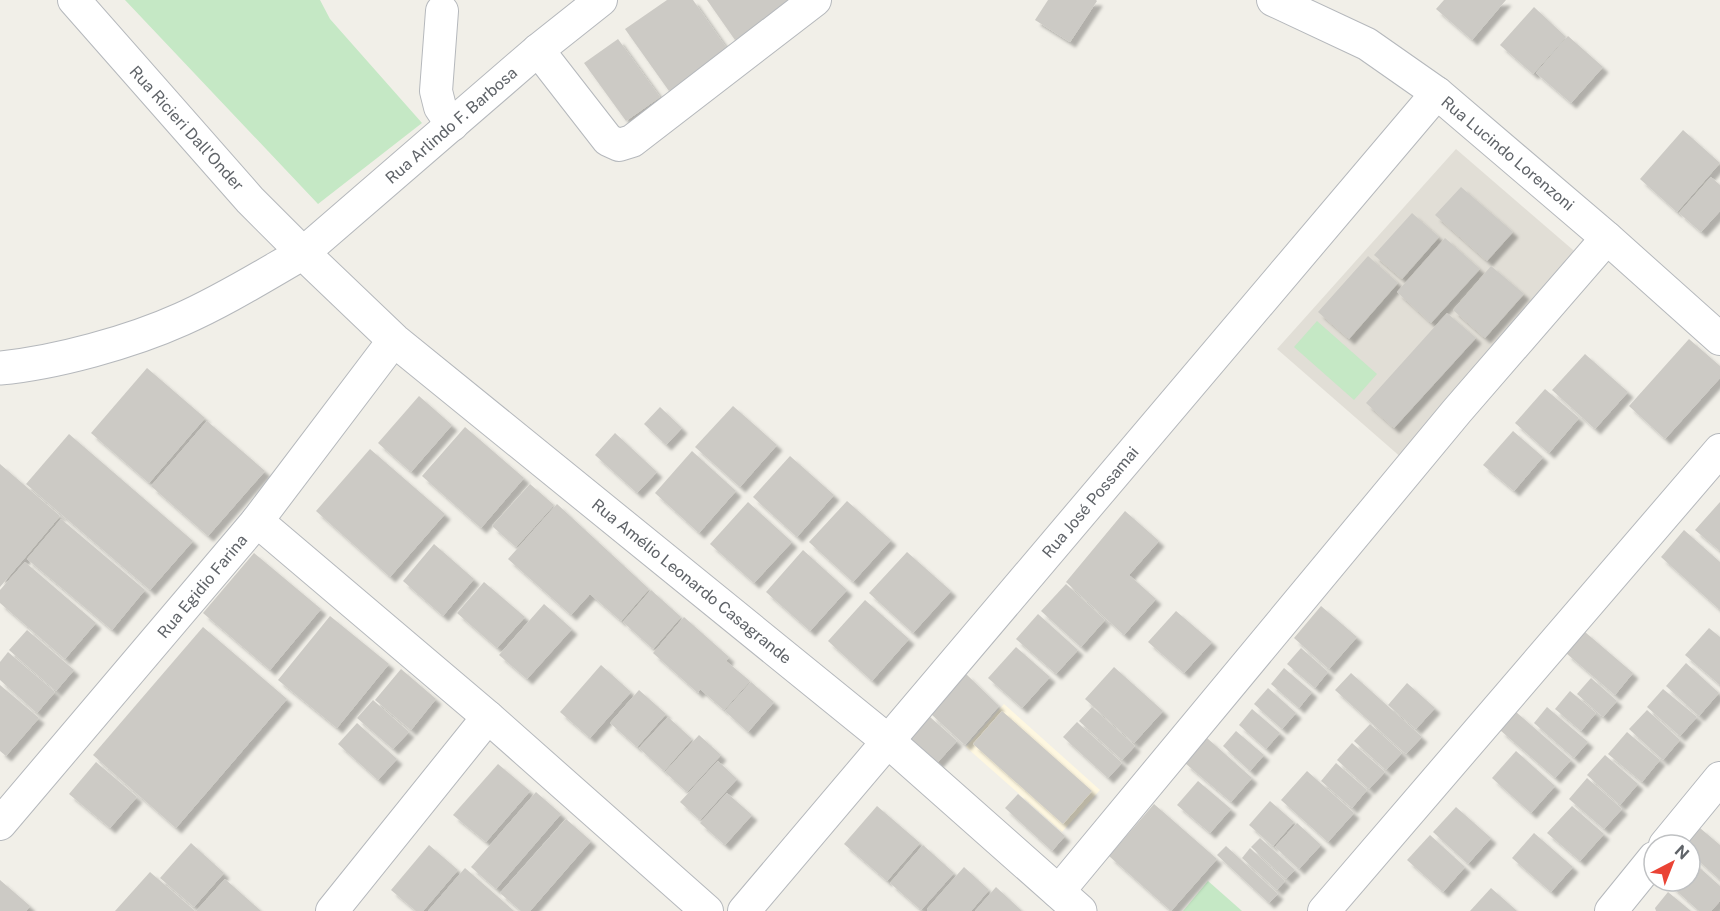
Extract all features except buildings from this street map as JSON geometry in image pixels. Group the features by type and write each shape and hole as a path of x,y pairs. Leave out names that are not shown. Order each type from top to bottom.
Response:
{"street":[{"name":"Rua Ricieri Dall'Onder","path":"74,0 250,200 303,253"},
{"name":"Rua Arlindo F. Barbosa","path":"303,253 538,50 602,0"},
{"path":"538,50 608,140 619,144 632,141 815,0"},
{"name":"Rua Lucindo Lorenzoni","path":"1273,0 1367,45 1437,93 1607,238 1720,339"},
{"path":"442,11 436,91 440,107 452,125"},
{"name":"Rua José Possamai","path":"744,911 1437,93"},
{"path":"1069,902 1456,411 1607,238"},
{"name":"Rua Amélio Leonardo Casagrande","path":"303,253 394,340 888,741 1069,902"},
{"path":"0,368 32,365 73,355 181,320 303,253"},
{"name":"Rua Egidio Farina","path":"0,824 257,521 394,340"},
{"path":"1324,911 1720,450"},
{"path":"257,521 488,717 707,911"},
{"path":"332,911 488,717"},
{"path":"1675,833 1720,778"},
{"path":"1611,911 1642,873"}],"shaded area":[{"path":"1456,149 1580,256 1403,459 1277,349"},
{"path":"1004,704 1100,790 1062,832 966,747"}],"green space":[{"path":"125,0 320,0 330,19 422,123 318,204"},
{"path":"1317,321 1377,374 1354,400 1294,347"},
{"path":"1208,881 1242,911 1183,911"}]}
